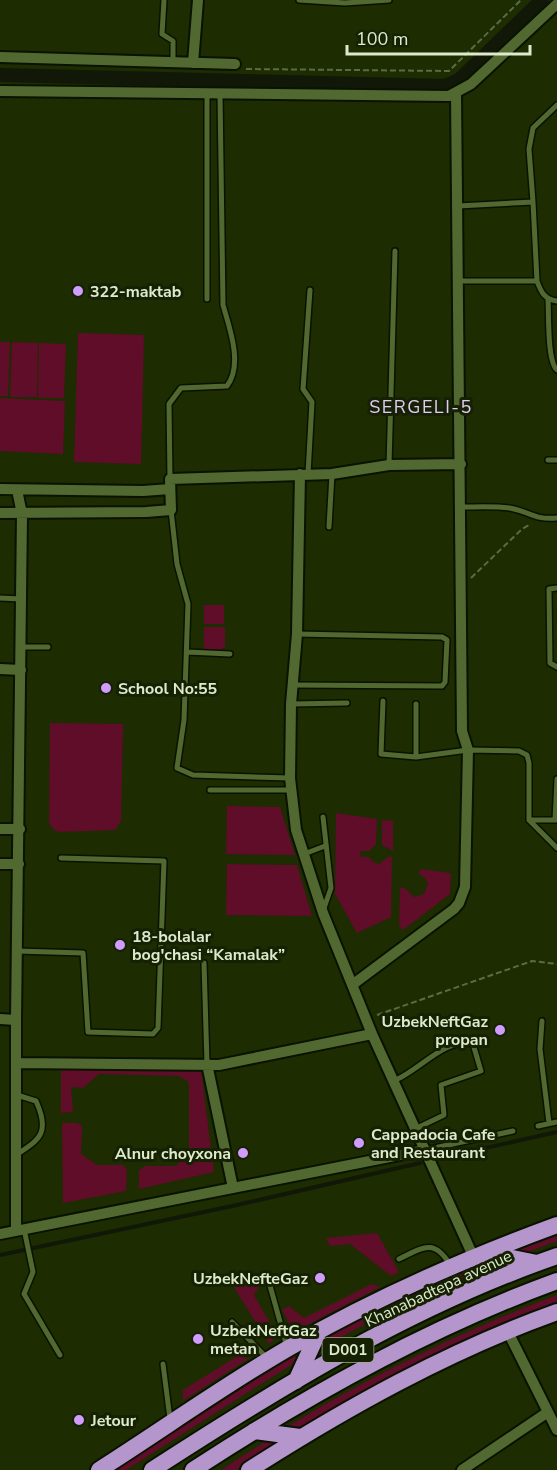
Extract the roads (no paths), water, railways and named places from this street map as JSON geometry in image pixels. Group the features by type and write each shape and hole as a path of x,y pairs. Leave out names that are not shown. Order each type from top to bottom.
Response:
{"highway":[{"path":"99,1470 269,1360 319,1331 400,1289 557,1225"},
{"path":"480,1255 537,1263"},
{"name":"Khanabadtepa avenue","path":"152,1470 296,1381 410,1318 557,1256"},
{"name":"D001","path":"193,1470 254,1431 411,1343 557,1281"},
{"path":"249,1470 300,1437 393,1385 557,1312"},
{"path":"296,1381 319,1331"},
{"path":"254,1431 300,1437"}],"street":[{"path":"194,63 198,0"},
{"path":"0,91 441,96 456,93 471,84 557,4"},
{"path":"0,57 238,66"},
{"path":"352,985 459,903 465,887 468,750 462,731 456,93"},
{"path":"0,489 143,491 170,484 332,474 389,465 461,464"},
{"path":"304,474 297,634 291,704 290,778 302,855 372,1034 425,1150 480,1255"},
{"path":"0,513 171,510 170,484"},
{"path":"17,490 22,514 16,1020 16,1155 20,1230"},
{"path":"0,669 21,670"},
{"path":"0,829 20,829"},
{"path":"0,864 19,864"},
{"path":"0,1019 16,1020"},
{"path":"16,1063 219,1065 372,1034"},
{"path":"207,1064 233,1188"},
{"path":"0,1234 425,1150"},
{"path":"508,1332 557,1430"},
{"path":"462,1470 548,1412"}],"lane":[{"path":"164,0 162,34 173,41 172,62"},
{"path":"299,0 345,3 389,0"},
{"path":"207,94 207,299"},
{"path":"170,484 169,404 181,388 227,386 234,376 232,336 223,305 220,94"},
{"path":"557,105 533,128 529,150 537,281 542,293 548,299 557,301"},
{"path":"458,206 533,202"},
{"path":"389,465 394,250"},
{"path":"459,281 537,281"},
{"path":"304,474 312,402 303,389 310,290"},
{"path":"548,299 551,356 553,367 557,370"},
{"path":"548,460 557,460"},
{"path":"329,526 332,474"},
{"path":"461,507 506,507 523,511 539,519 557,518"},
{"path":"171,510 177,564 188,604 184,720 177,768 193,776 290,778"},
{"path":"557,588 549,589 550,663 557,667"},
{"path":"0,598 21,598"},
{"path":"293,685 442,686 445,682 447,640 442,637 297,634"},
{"path":"21,647 48,647"},
{"path":"187,652 230,654"},
{"path":"383,701 381,754 416,757 468,750 519,751 527,755 529,820 557,848"},
{"path":"291,704 347,703"},
{"path":"416,704 416,757"},
{"path":"529,820 556,820 557,779"},
{"path":"210,790 291,790"},
{"path":"323,817 331,888 330,898 323,913"},
{"path":"302,855 325,846"},
{"path":"17,951 83,953 88,1032 153,1034 158,1028 164,861 61,858"},
{"path":"204,963 207,1064"},
{"path":"542,1021 540,1049 549,1123"},
{"path":"393,1081 420,1067 429,1056 462,1043 473,1044 482,1066 481,1071 441,1085 444,1115 415,1129"},
{"path":"16,1094 36,1101 42,1113 43,1129 39,1140 16,1155"},
{"path":"538,1126 557,1122"},
{"path":"425,1150 513,1131"},
{"path":"20,1230 27,1240 33,1272 24,1294 60,1355"},
{"path":"399,1259 424,1247 433,1247 442,1251 452,1267"},
{"path":"269,1282 287,1349"},
{"path":"232,1322 269,1360"},
{"path":"163,1364 171,1424"}],"waterway":[{"path":"0,75 444,86 459,80 542,0"},
{"path":"440,1158 557,1132"},
{"path":"0,1255 237,1205 420,1163"}],"place":[{"name":"322-maktab","path":"78,291"},
{"name":"School No:55","path":"106,688"},
{"name":"18-bolalar bog'chasi “Kamalak”","path":"120,945"},
{"name":"UzbekNeftGaz propan","path":"500,1030"},
{"name":"Cappadocia Cafe and Restaurant","path":"359,1143"},
{"name":"Alnur choyxona","path":"243,1153"},
{"name":"UzbekNefteGaz","path":"320,1278"},
{"name":"UzbekNeftGaz metan","path":"198,1339"},
{"name":"Jetour","path":"79,1420"}],"district":[{"name":"SERGELI-5","path":"421,407"}]}
